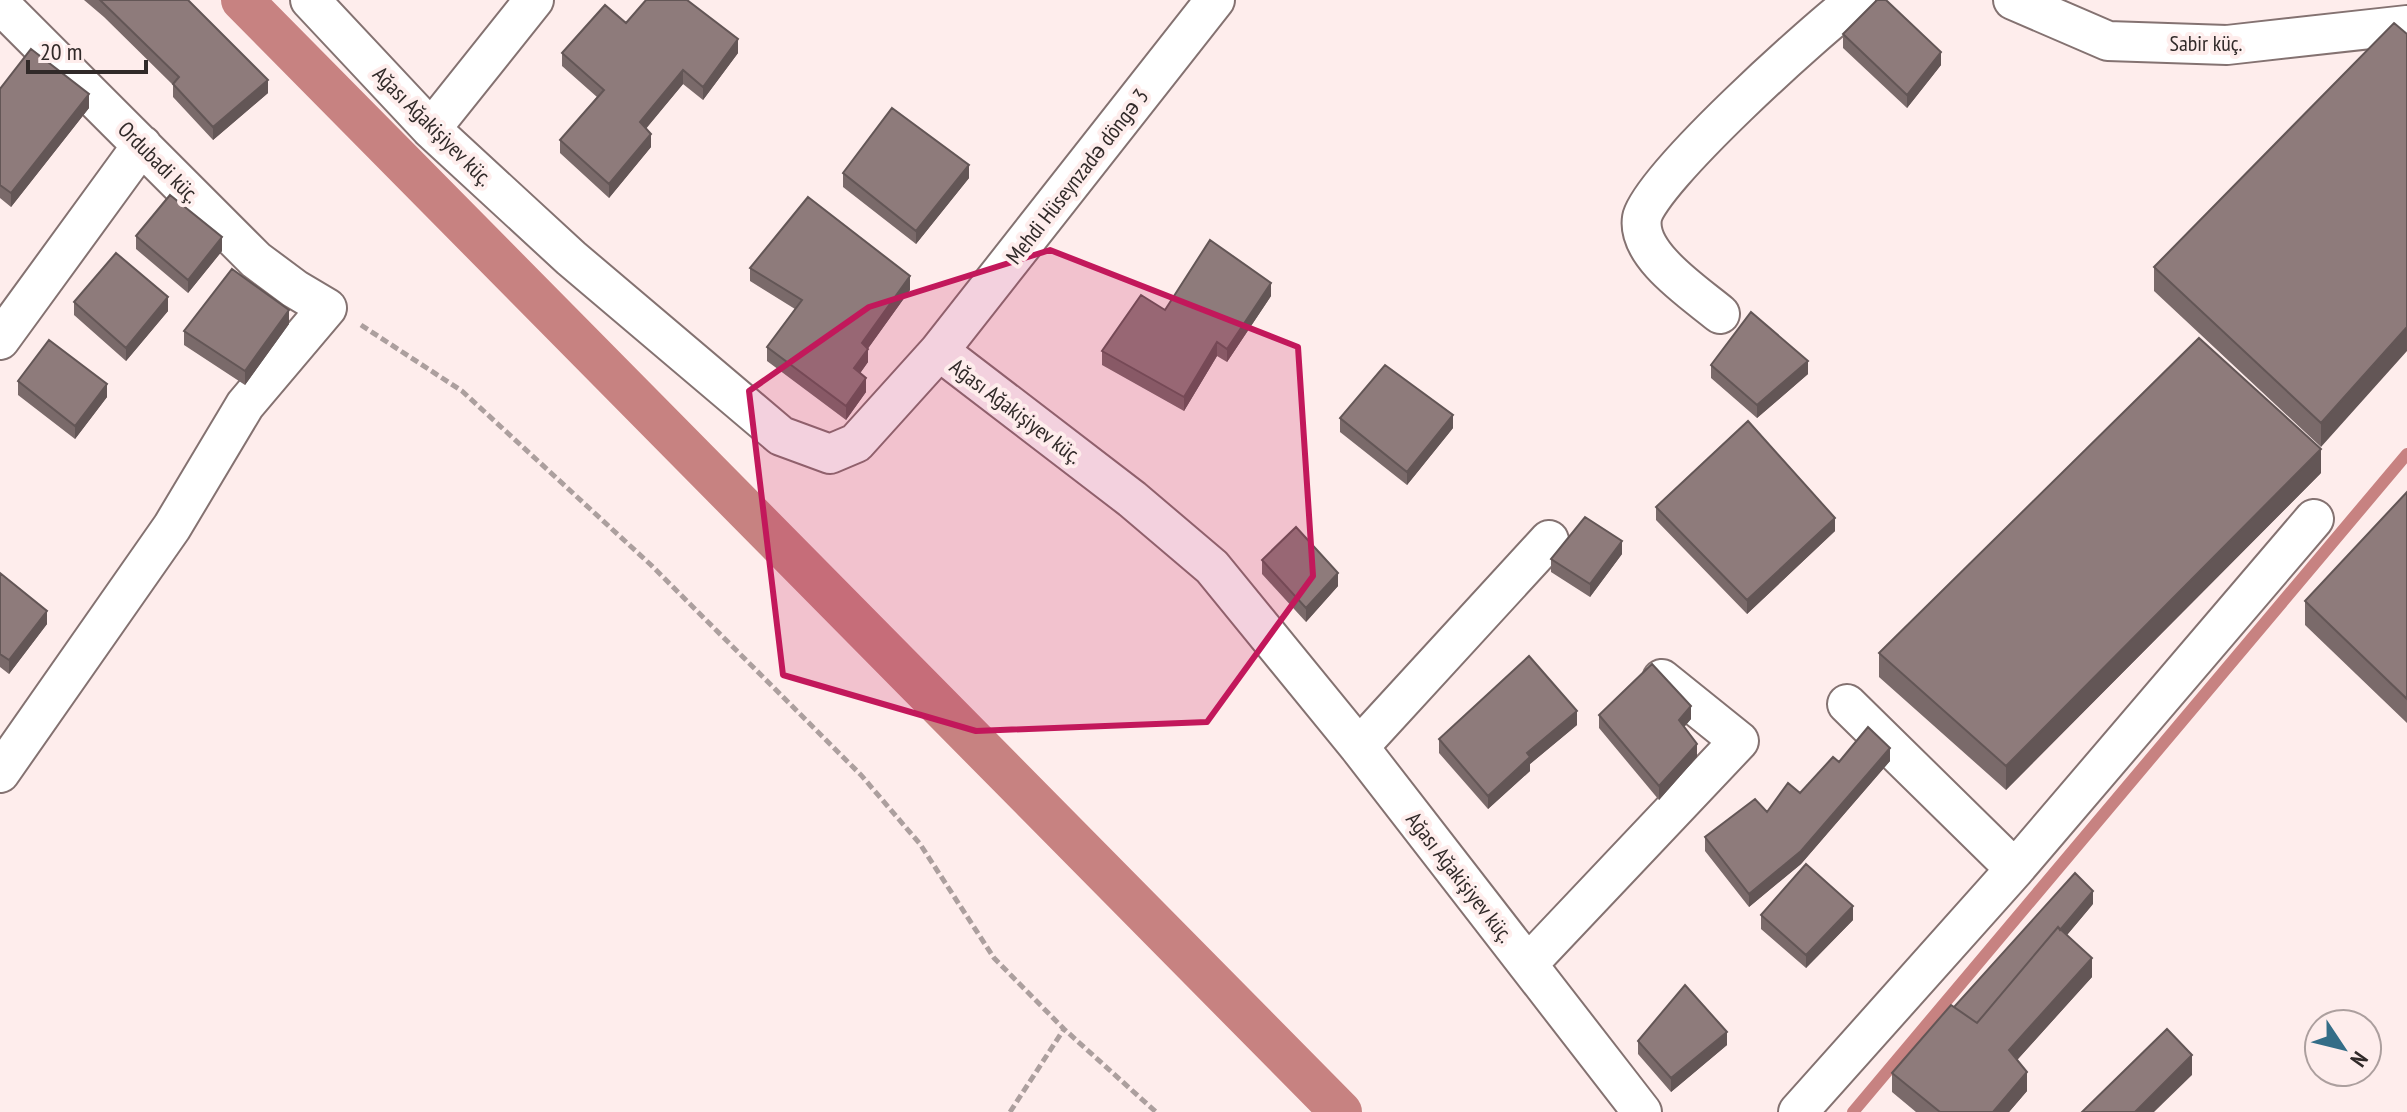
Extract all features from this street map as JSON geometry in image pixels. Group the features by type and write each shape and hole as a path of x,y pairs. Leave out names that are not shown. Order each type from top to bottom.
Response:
{"street":[{"name":"Ağası Ağakişiyev küç.","path":"310,0 431,129 571,258 781,436 830,454 856,443 939,351 1132,499 1212,567 1359,747 1642,1112"},
{"path":"431,129 534,0"},
{"name":"Mehdi Hüseynzadə döngə 3","path":"939,351 1215,0"},
{"path":"1720,314 1648,251 1642,219 1656,190 1773,72 1856,0"},
{"name":"Sabir küç.","path":"2013,0 2108,41 2227,45 2407,25"},
{"name":"Ordubadi küç.","path":"0,4 256,260 327,308"},
{"path":"0,340 142,145"},
{"path":"0,773 172,527 245,405 327,308"},
{"path":"1798,1112 2015,869 2314,519"},
{"path":"1359,747 1549,540"},
{"path":"1528,964 1739,741 1662,679"},
{"path":"1847,704 2015,869"}],"path":[{"path":"327,308 379,334 462,391 651,565 861,775 920,844 994,958 1064,1029 1156,1112"},
{"path":"1010,1112 1064,1029"}],"highlighted area":[{"path":"1050,250 1298,347 1313,576 1207,722 976,731 783,675 749,391 869,307"}],"building":[{"path":"100,0 188,0 268,80 213,127 173,84 179,77"},
{"path":"646,0 687,0 738,39 703,87 683,70 640,122 651,134 609,184 560,140 604,90 562,53 605,5 626,23"},
{"path":"1877,0 1886,0 1941,52 1907,95 1843,34"},
{"path":"2394,23 2407,34 2407,327 2321,423 2154,267"},
{"path":"31,49 89,94 11,193 0,185 0,89"},
{"path":"892,108 969,165 916,231 843,173"},
{"path":"170,195 222,237 188,280 136,236"},
{"path":"808,197 910,276 862,343 868,349 854,368 866,378 846,406 767,347 802,300 750,268"},
{"path":"1210,240 1271,283 1227,349 1217,342 1184,397 1102,351 1141,295 1165,310"},
{"path":"116,253 168,297 126,348 74,302"},
{"path":"232,269 289,310 245,371 184,331"},
{"path":"1751,312 1808,361 1757,405 1711,365"},
{"path":"2199,338 2321,449 2006,766 1879,653"},
{"path":"49,340 107,384 75,426 18,381"},
{"path":"1385,365 1453,415 1407,472 1340,418"},
{"path":"1748,421 1835,518 1747,600 1656,507"},
{"path":"2407,492 2407,699 2305,601"},
{"path":"1585,517 1622,541 1590,584 1551,559"},
{"path":"1296,527 1338,573 1306,608 1262,560"},
{"path":"0,573 47,611 9,660 0,654"},
{"path":"1529,656 1577,711 1527,753 1530,757 1488,796 1439,739"},
{"path":"1652,664 1691,706 1679,720 1697,744 1659,786 1599,715"},
{"path":"1868,727 1890,748 1801,851 1749,894 1705,837 1755,799 1767,812 1788,783 1800,793 1833,757 1839,762"},
{"path":"1806,864 1853,906 1806,955 1761,915"},
{"path":"2075,873 2093,891 2060,930 2058,927 1977,1023 1954,1007"},
{"path":"2058,927 2092,958 2009,1050 2027,1072 1993,1112 1940,1112 1892,1073 1951,1005 1977,1023"},
{"path":"1685,985 1727,1032 1671,1078 1638,1041"},
{"path":"2167,1029 2192,1055 2135,1112 2082,1112"}],"waterway":[{"path":"242,0 1341,1112"},
{"path":"1853,1112 2407,454"}]}
